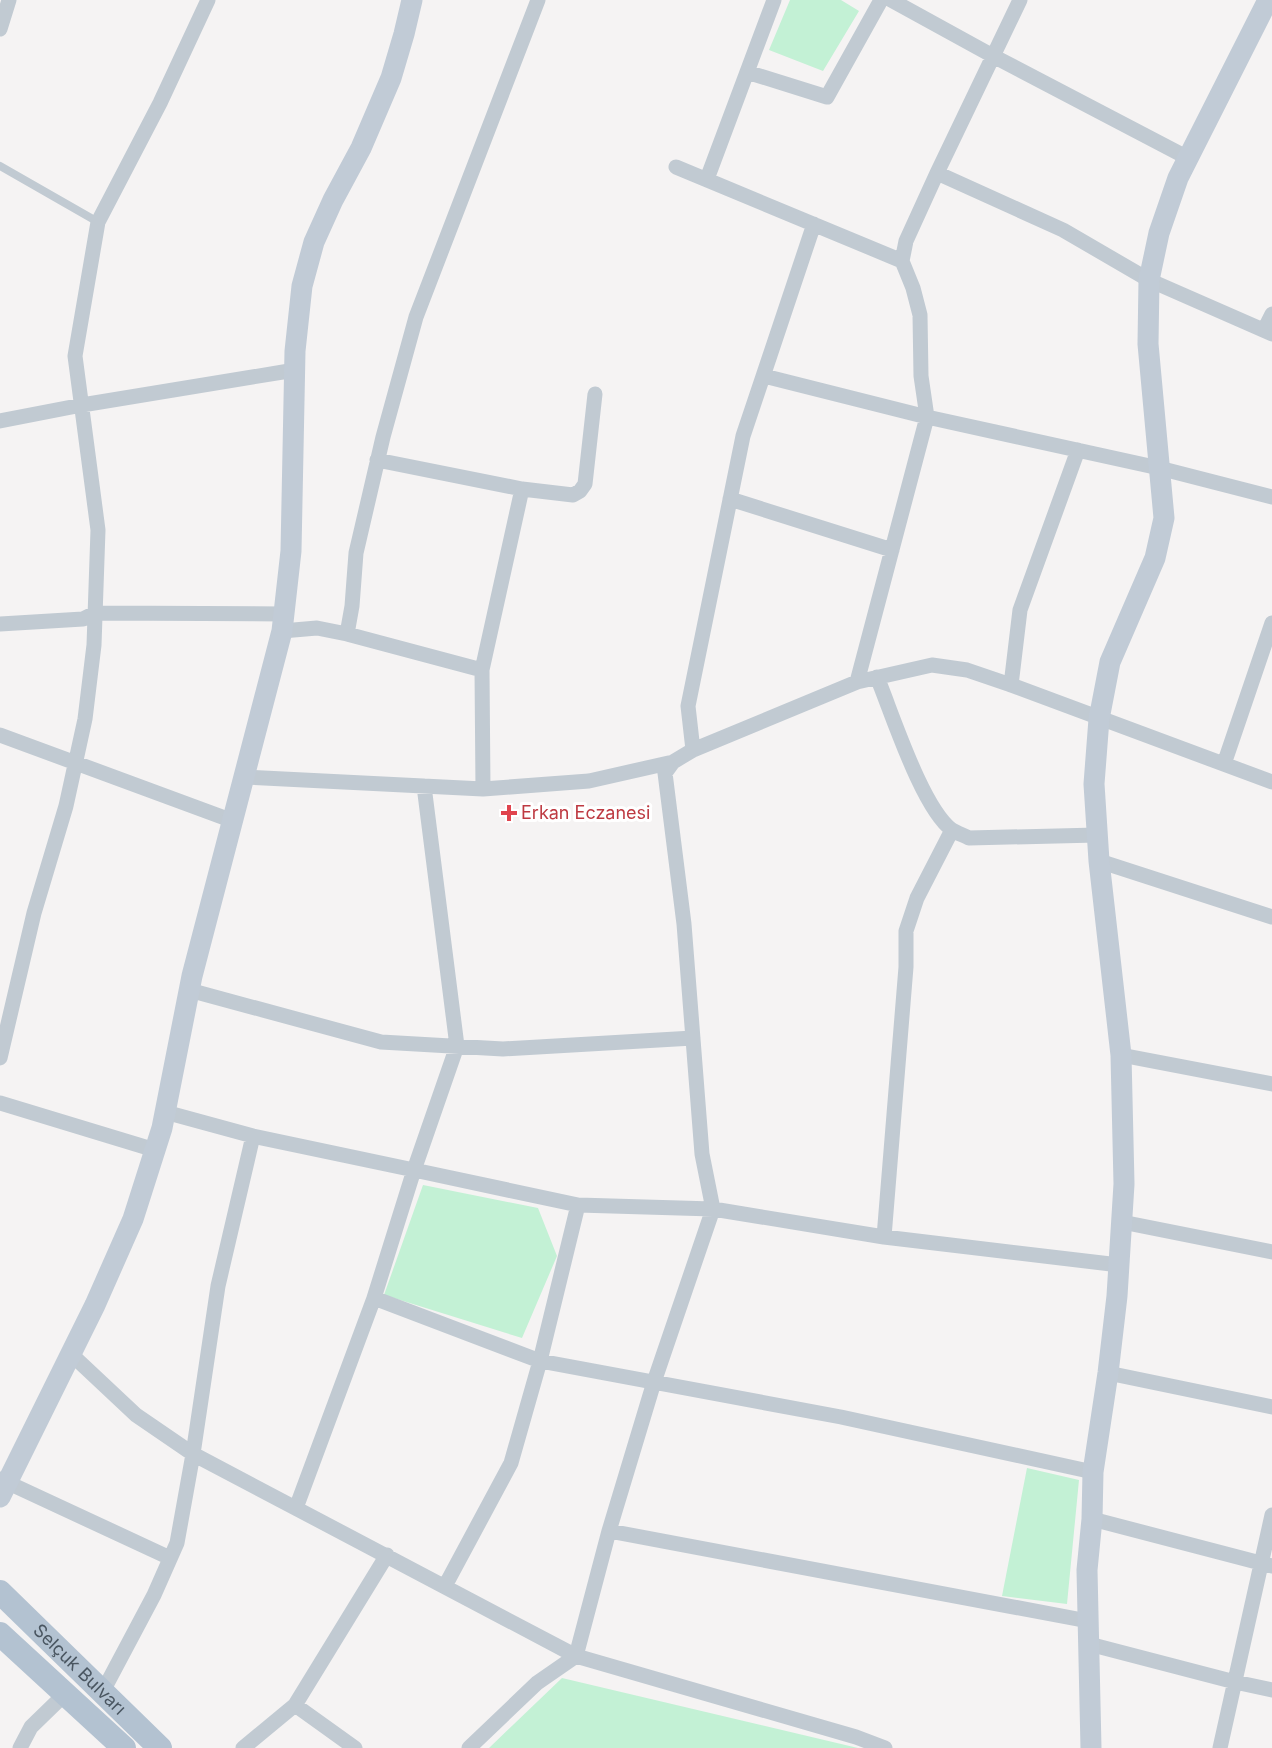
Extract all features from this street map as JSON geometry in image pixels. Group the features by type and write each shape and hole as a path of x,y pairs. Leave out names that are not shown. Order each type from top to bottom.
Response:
{"main road":[{"name":"Selçuk Bulvarı","path":"0,1592 160,1748"},
{"name":"Selçuk Bulvarı","path":"0,1634 124,1748"}],"street":[{"path":"0,29 9,0"},
{"path":"0,1058 34,913 66,806 85,719 94,645 98,531 75,356 98,222 160,103 208,0"},
{"path":"170,1558 3,1486 71,1354 133,1219 155,1150 165,1112 189,990 283,622 291,550 294,370 302,286 314,242 361,148 391,78 405,34 412,0"},
{"path":"347,634 352,606 356,553 377,460 416,317 538,0"},
{"path":"707,179 774,0"},
{"path":"747,72 827,97 881,0"},
{"path":"891,0 1188,158"},
{"path":"857,682 927,417 921,376 920,315 913,288 902,261 906,241 1020,0"},
{"path":"1091,1748 1087,1570 1092,1519 1093,1472 1108,1373 1119,1265 1124,1184 1121,1055 1099,861 1094,784 1099,719 1110,663 1155,558 1164,518 1148,345 1149,280 1159,233 1178,178 1266,1"},
{"path":"676,166 902,261"},
{"path":"937,173 1063,230 1149,280 1268,332 1272,314"},
{"path":"693,750 688,706 743,436 814,224"},
{"path":"0,421 294,370"},
{"path":"764,376 927,417 1159,468 1272,497"},
{"path":"377,460 522,489 573,495 585,484 595,394"},
{"path":"1011,685 1020,610 1078,450"},
{"path":"483,789 482,670 522,489"},
{"path":"730,499 892,550"},
{"path":"0,624 82,619 95,613 283,622 347,634 482,670"},
{"path":"1224,764 1270,633"},
{"path":"244,777 483,789 589,781 673,762 693,750 857,682 932,665 967,670 1011,685 1272,782"},
{"path":"877,677 921,785 938,815 952,830 969,838 1097,835"},
{"path":"0,735 233,820"},
{"path":"470,1748 537,1683 576,1656 609,1531 654,1382 713,1209 702,1154 684,924 665,774 673,762"},
{"path":"296,1508 374,1298 414,1170 457,1046 424,786"},
{"path":"884,1237 906,967 906,932 917,898 952,830"},
{"path":"1099,861 1272,917"},
{"path":"189,990 381,1042 503,1049 693,1038"},
{"path":"1121,1055 1272,1084"},
{"path":"0,1103 155,1150"},
{"path":"165,1112 253,1136 578,1206 713,1209 884,1237 1119,1265"},
{"path":"102,1692 154,1595 177,1543 218,1286 253,1136"},
{"path":"445,1586 511,1464 540,1361 578,1206"},
{"path":"1122,1222 1272,1252"},
{"path":"374,1298 540,1361 842,1417 1093,1472"},
{"path":"71,1354 136,1415 193,1454 576,1656 856,1737 885,1748"},
{"path":"1108,1373 1272,1407"},
{"path":"1220,1748 1266,1565 1272,1515"},
{"path":"1092,1519 1266,1565"},
{"path":"609,1531 1088,1621"},
{"path":"243,1748 295,1705 387,1555"},
{"path":"1089,1644 1272,1690"},
{"path":"20,1748 31,1727 66,1693"},
{"path":"295,1705 355,1748"}],"lane":[{"path":"0,166 98,222"}],"green space":[{"path":"790,0 841,0 859,11 823,71 769,50"},
{"path":"423,1185 538,1208 557,1256 522,1338 384,1295"},
{"path":"1027,1468 1079,1480 1067,1604 1002,1596"},
{"path":"562,1678 858,1748 489,1748"}],"place":[{"name":"Erkan Eczanesi","path":"509,813"}]}
